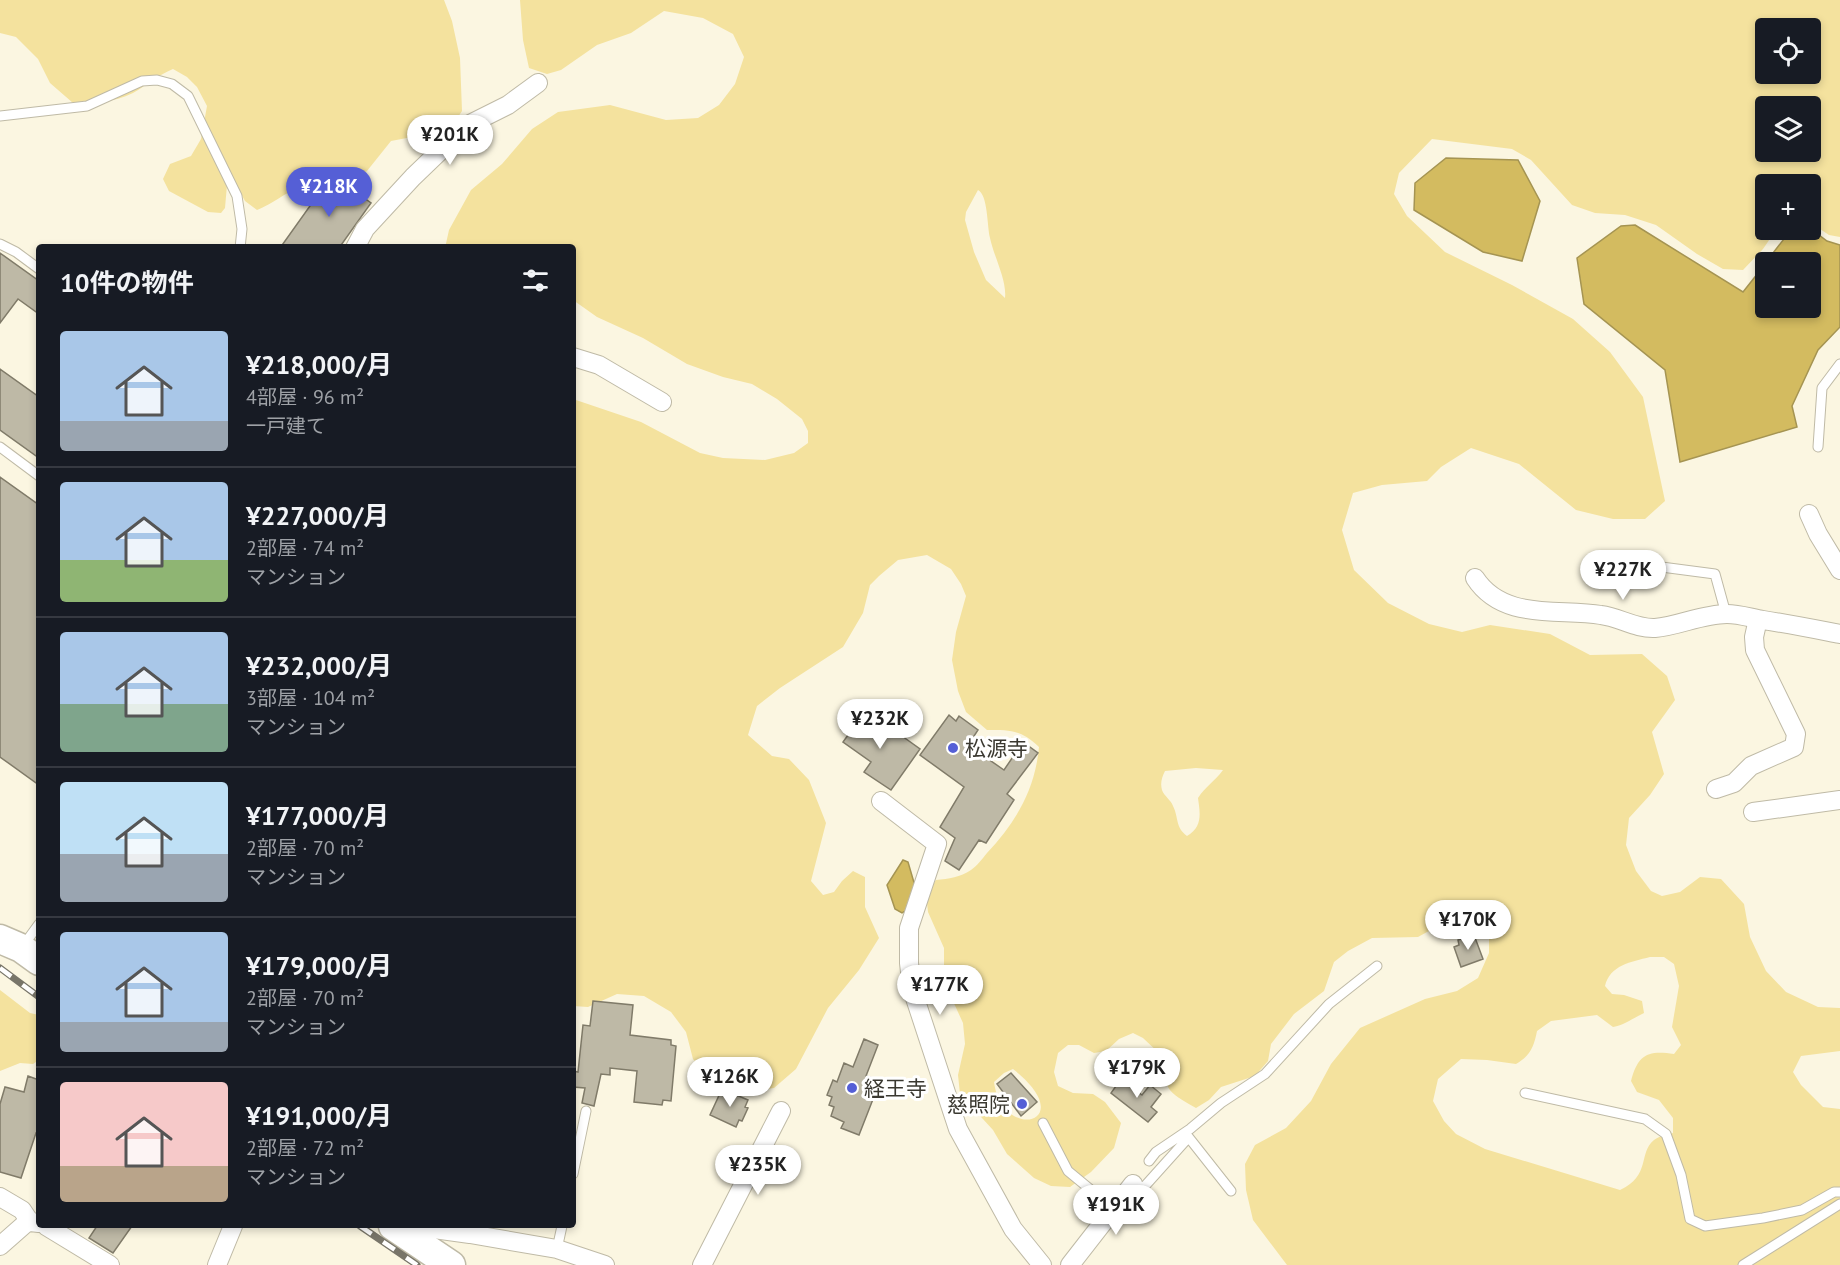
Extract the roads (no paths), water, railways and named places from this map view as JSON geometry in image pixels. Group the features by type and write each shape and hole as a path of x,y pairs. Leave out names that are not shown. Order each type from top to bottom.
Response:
{"main road":[{"path":"404,1233 451,1265"}],"street":[{"path":"357,244 365,229 413,177 466,126 508,105 538,83"},
{"path":"576,358 599,365 662,402"},
{"path":"1809,514 1818,534 1840,570"},
{"path":"1475,578 1485,590 1511,607 1604,615 1643,627 1657,627 1725,614 1840,634"},
{"path":"1716,789 1734,783 1750,766 1794,747 1796,734 1755,650 1754,637 1758,619"},
{"path":"1753,812 1840,800"},
{"path":"881,801 936,844 909,927 912,989 958,1129 1013,1229 1042,1265"},
{"path":"702,1265 781,1111"},
{"path":"1070,1265 1133,1184"},
{"path":"0,1197 36,1219"},
{"path":"0,1246 17,1229 36,1227"},
{"path":"51,1228 110,1265"},
{"path":"217,1265 232,1228"},
{"path":"404,1233 443,1228 557,1249 605,1265"}],"lane":[{"path":"0,116 87,106 142,81 157,80 172,84 189,96 237,196 242,229 240,244"},
{"path":"0,244 36,267"},
{"path":"1818,447 1822,388 1840,364"},
{"path":"0,447 36,474"},
{"path":"1593,558 1715,574 1725,614"},
{"path":"20,950 36,928"},
{"path":"1133,1184 1144,1187 1186,1135 1221,1103 1265,1074 1329,1004 1377,966"},
{"path":"1525,1093 1646,1119 1666,1134 1681,1175 1690,1219 1705,1226 1802,1210 1834,1192 1840,1192"},
{"path":"576,1159 586,1111"},
{"path":"1043,1123 1068,1171 1114,1209"},
{"path":"1149,1161 1156,1152 1186,1135"},
{"path":"1186,1135 1231,1191"},
{"path":"1743,1265 1840,1204"},
{"path":"557,1249 562,1228"}],"railway":[{"path":"0,968 36,995"},
{"path":"363,1228 417,1265"}],"place":[{"name":"松源寺","path":"953,748"},
{"name":"経王寺","path":"852,1088"},
{"name":"慈照院","path":"1022,1104"}]}
